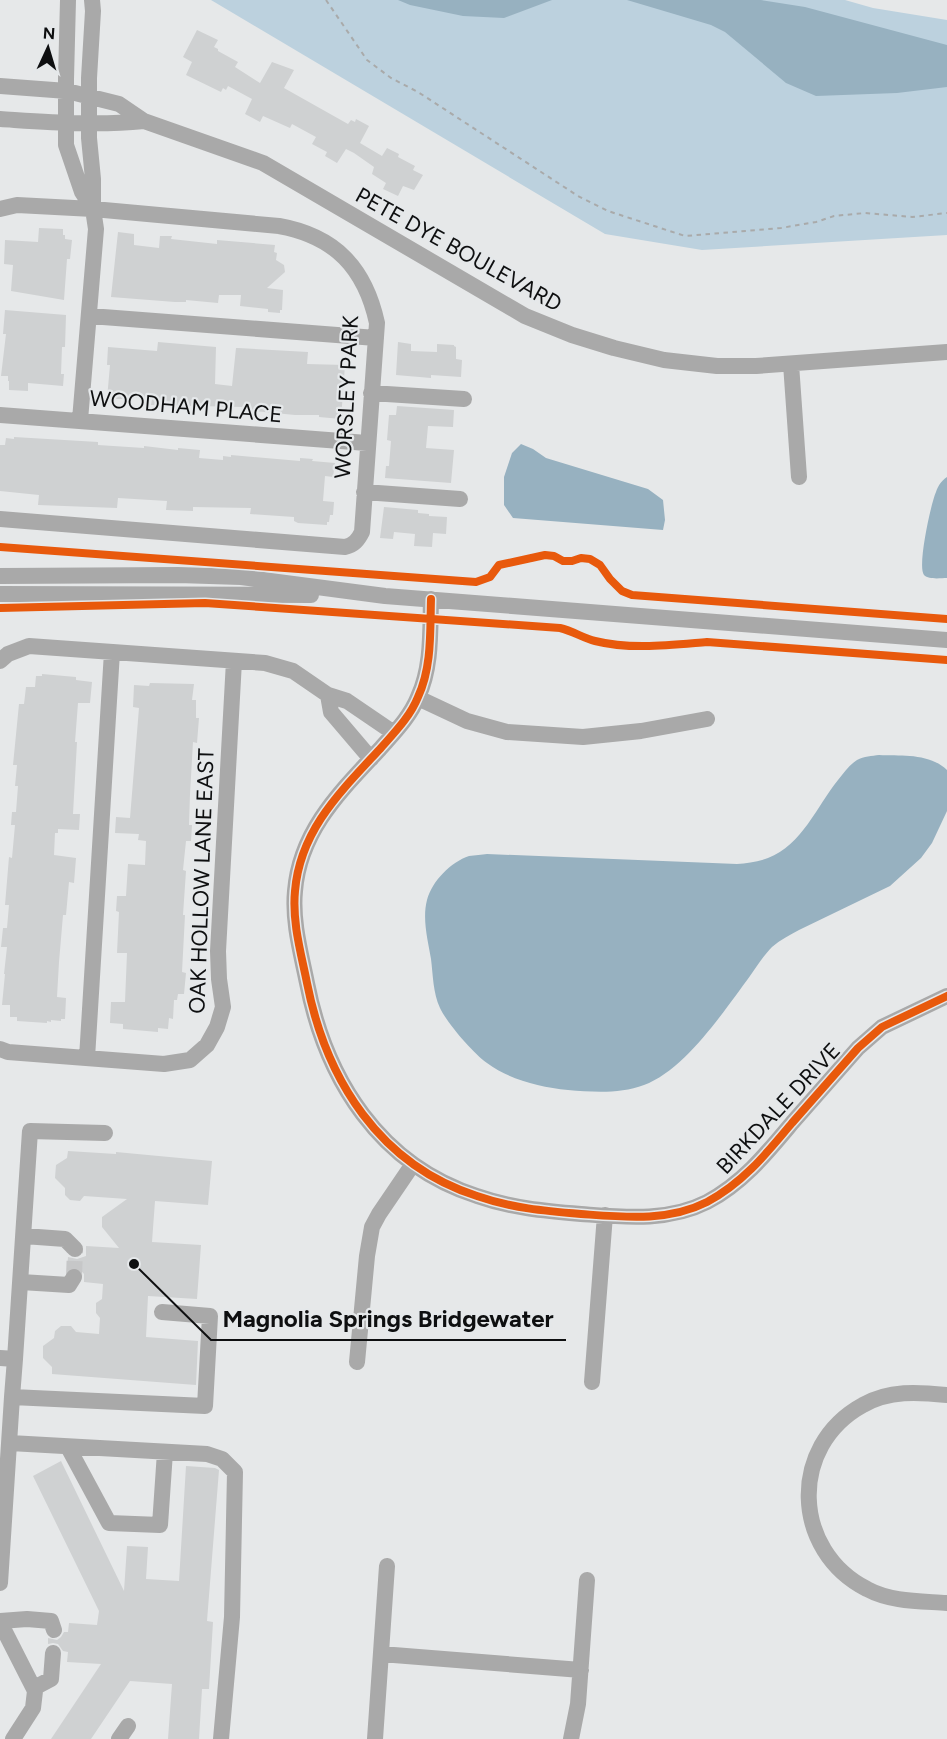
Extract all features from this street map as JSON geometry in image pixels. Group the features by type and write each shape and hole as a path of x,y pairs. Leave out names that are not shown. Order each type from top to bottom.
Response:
{"street":[{"path":"68,0 66,145 82,192 93,209"},
{"path":"80,420 96,229 89,138 92,0"},
{"name":"PETE DYE BOULEVARD","path":"0,86 66,91 120,104 144,121 263,163 525,316 572,335 614,348 664,360 717,366 791,364 947,352"},
{"name":"PETE DYE BOULEVARD","path":"0,119 89,124 144,121"},
{"name":"WORSLEY PARK","path":"0,209 17,205 93,209 295,229 342,253 355,268 373,307 377,323 362,532 351,546 0,519"},
{"path":"90,316 376,338"},
{"path":"791,364 799,477"},
{"path":"371,393 464,399"},
{"name":"WOODHAM PLACE","path":"0,415 367,443"},
{"path":"364,492 460,498"},
{"path":"0,576 240,577 385,596"},
{"path":"0,594 385,596 947,640"},
{"name":"BIRKDALE DRIVE","path":"432,599 426,675 418,698 406,719 332,801 318,820 308,840 295,889 294,913 317,1027 337,1074 350,1096 393,1149 413,1164 454,1187 492,1201 522,1208 605,1215 649,1217 671,1214 706,1202 739,1182 868,1038 882,1027 947,996"},
{"path":"0,661 8,654 30,646 265,663 293,671 328,695 348,701 394,733"},
{"path":"87,1058 112,652"},
{"name":"OAK HOLLOW LANE EAST","path":"0,1049 8,1052 165,1064 190,1059 207,1045 217,1027 223,1007 218,951 234,661"},
{"path":"328,695 331,712 371,759"},
{"path":"418,698 467,721 507,732 583,737 641,731 707,719"},
{"path":"0,1583 12,1397 8,1358 21,1282 30,1131 105,1133"},
{"path":"357,1362 372,1227 413,1164"},
{"path":"592,1382 605,1215"},
{"path":"24,1236 65,1239 75,1249"},
{"path":"21,1282 69,1285 74,1277"},
{"path":"12,1397 205,1406 210,1316 162,1312"},
{"path":"947,1395 919,1392 900,1393 864,1404 848,1414 825,1438 817,1453 808,1484 810,1518 817,1537 830,1560 849,1578 868,1590 888,1597 947,1603"},
{"path":"10,1443 207,1454 222,1459 235,1472 232,1617 221,1739"},
{"path":"68,1447 109,1523 160,1525 165,1452"},
{"path":"375,1739 387,1566"},
{"path":"571,1739 578,1704 587,1580"},
{"path":"13,1739 33,1708 35,1691 0,1621 27,1619 51,1621 54,1630"},
{"path":"34,1688 51,1679 53,1653"},
{"path":"381,1654 580,1670"}],"path":[{"path":"326,0 368,60 391,78 418,92 578,196 609,211 685,236 781,228 816,222 834,216 865,213 912,217 947,213"}],"shaded area":[{"path":"211,0 845,0 873,8 947,20 947,235 702,250 605,234"},
{"path":"398,0 552,0 504,18 463,16 410,5"},
{"path":"627,0 761,0 805,7 947,45 947,87 897,93 816,96 786,83 725,32 711,25"},
{"path":"521,444 546,458 648,489 663,500 665,520 663,530 513,518 504,505 504,477 512,453"},
{"path":"947,477 947,578 926,577 922,570 922,560 928,521 939,486"},
{"path":"879,755 924,758 947,770 947,811 932,843 921,858 890,886 799,930 772,947 703,1038 674,1067 659,1077 635,1088 606,1092 568,1090 526,1082 505,1074 481,1058 443,1014 435,990 425,915 427,900 433,886 443,873 462,859 487,854 737,864 752,862 768,858 790,844 808,824 830,790 852,764 862,758"}],"building":[{"path":"197,30 218,40 214,47 238,62 235,67 260,83 272,62 294,70 284,88 348,124 351,120 355,122 356,119 369,126 360,143 382,156 387,148 415,166 413,170 423,175 414,190 403,186 398,196 383,189 386,183 372,174 374,167 354,153 346,149 337,163 325,156 327,152 312,144 316,137 292,124 290,128 263,116 260,122 245,114 252,99 228,86 221,92 186,75 192,62 183,57"},
{"path":"39,228 63,229 65,239 72,240 70,259 67,259 64,300 11,291 13,265 4,264 5,240 38,242"},
{"path":"118,232 134,234 134,245 159,248 160,236 217,244 217,240 275,245 276,260 284,265 285,272 267,288 283,290 282,310 280,313 268,312 268,309 240,306 241,295 219,295 218,303 111,297"},
{"path":"5,310 66,315 65,347 62,347 63,386 28,383 28,391 9,390 8,376 1,376 6,334 3,334"},
{"path":"158,342 216,347 215,384 232,386 236,348 308,352 307,364 345,365 341,419 319,417 319,415 244,410 243,407 151,405 152,399 124,397 124,399 107,399 110,365 107,365 108,347 157,351"},
{"path":"398,342 411,344 411,351 437,352 437,344 454,345 456,359 462,360 461,377 431,375 431,378 396,375"},
{"path":"397,406 454,410 453,427 428,426 426,448 454,450 451,483 385,478 386,466 389,466 391,441 387,440 389,415 396,415"},
{"path":"14,437 98,442 98,445 200,450 199,458 223,460 223,456 231,457 231,455 300,461 300,458 313,459 312,461 335,463 333,477 325,476 323,501 334,502 333,515 330,515 327,525 298,523 294,521 294,517 250,514 251,508 193,507 193,511 166,510 167,501 118,498 117,508 38,505 39,495 0,491 0,445 5,445 6,438 14,439"},
{"path":"384,507 418,510 418,513 429,514 429,516 447,517 446,534 433,533 432,547 414,546 415,534 394,532 393,539 380,538"},
{"path":"42,674 76,677 76,680 92,682 90,703 78,703 73,814 80,814 79,830 58,829 58,833 55,833 54,855 76,858 74,883 69,882 66,915 63,915 59,962 57,997 66,998 65,1019 51,1020 47,1023 17,1021 17,1017 10,1017 10,1005 2,1005 7,947 1,947 3,928 7,928 9,905 5,905 9,857 12,858 15,825 11,825 12,812 16,812 18,786 15,786 17,765 13,765 19,704 24,704 26,687 35,687 36,676 42,676"},
{"path":"150,683 194,684 192,700 196,700 196,718 199,718 197,743 193,742 189,825 192,825 191,841 186,841 183,870 186,871 182,972 186,973 184,994 178,994 177,1000 174,1000 173,1019 169,1018 168,1029 158,1028 158,1032 123,1029 123,1024 110,1023 111,1002 125,1002 127,953 117,953 119,912 116,911 117,896 126,896 128,864 145,865 146,841 138,840 139,834 115,833 116,817 130,818 139,708 133,707 134,685 149,686"},
{"path":"68,1151 116,1154 116,1152 212,1161 208,1205 155,1201 152,1242 201,1245 197,1299 148,1296 146,1337 198,1341 196,1385 52,1374 52,1367 43,1358 43,1346 54,1338 55,1331 61,1326 71,1326 76,1332 99,1334 100,1318 96,1313 96,1303 102,1299 103,1284 84,1282 84,1274 79,1268 67,1269 68,1257 77,1259 86,1256 86,1246 119,1248 102,1227 102,1217 127,1199 84,1196 80,1201 70,1200 65,1195 65,1188 55,1178 56,1165 67,1158"},
{"path":"61,1461 124,1591 127,1546 148,1547 146,1579 179,1581 186,1466 219,1470 207,1621 213,1622 209,1689 202,1689 199,1739 168,1739 172,1684 130,1681 91,1739 51,1739 101,1664 67,1662 68,1652 63,1651 58,1644 48,1644 48,1638 57,1640 64,1632 68,1632 69,1623 97,1625 99,1611 33,1476"}],"tunnel":[{"path":"74,1277 75,1249"}],"cycle path":[{"path":"0,547 476,582 490,577 499,565 545,555 554,556 563,561 590,559 600,565 622,591 632,595 947,619"},
{"path":"431,599 428,662 423,686 411,711 401,725 337,796 314,830 298,869 294,903 307,983 328,1053 344,1085 363,1114 386,1141 412,1163 443,1182 477,1196 528,1208 629,1217 677,1213 707,1202 743,1177 858,1048 882,1027 947,996"},
{"path":"0,608 205,603 560,628 609,644 651,646 707,642 947,660"}],"place":[{"name":"Magnolia Springs Bridgewater","path":"134,1264"}]}
